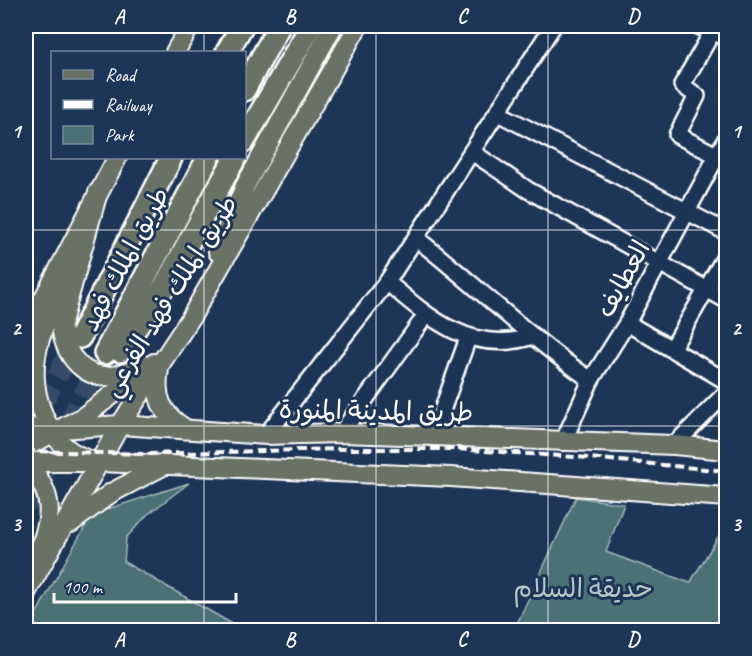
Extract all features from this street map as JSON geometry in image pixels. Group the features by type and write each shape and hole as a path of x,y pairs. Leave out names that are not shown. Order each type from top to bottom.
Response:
{"highway":[{"path":"228,51 242,26"},
{"path":"246,86 279,26"},
{"path":"246,138 311,26"},
{"name":"طريق الملك فهد","path":"80,337 170,159"},
{"name":"طريق الملك فهد","path":"208,159 113,352 164,287 234,159"}],"main road":[{"path":"176,51 190,26"},
{"path":"218,51 230,26"},
{"path":"26,447 108,400 162,357 190,319 245,186 333,26"},
{"name":"طريق الملك فهد الفرعي","path":"26,593 120,425 190,319 358,26"},
{"path":"26,327 39,307 116,159"},
{"path":"98,192 61,326 63,344 71,358 84,370 100,376 117,375 138,369 190,319"},
{"path":"98,192 47,320 33,367 37,404 54,431 67,449 84,458 100,462"},
{"path":"26,343 39,307"},
{"path":"160,364 156,386 161,408 176,423 186,429"},
{"path":"30,465 120,425"},
{"name":"طريق المدينة المنورة","path":"26,428 54,431 120,425 266,435 341,433 674,445 726,450"},
{"path":"30,465 100,462 451,477 726,496"},
{"path":"26,580 48,524 49,504 42,480 30,465"},
{"path":"60,532 111,493 167,465"}],"street":[{"path":"266,435 387,282 553,26"},
{"path":"698,26 720,34 681,85 697,96 677,135 718,156"},
{"path":"498,113 688,210 726,232"},
{"name":"العطايف","path":"563,442 591,380 627,323 726,139"},
{"path":"472,152 528,190 726,300"},
{"path":"417,238 465,276 548,351 591,380"},
{"path":"672,349 726,255"},
{"path":"387,282 426,315 468,338 513,343 533,336"},
{"path":"341,433 426,315"},
{"path":"627,323 726,381"},
{"path":"433,436 468,338"},
{"path":"674,445 726,393"}],"green space":[{"path":"189,483 147,515 126,538 124,562 243,630 27,630 92,514"},
{"name":"حديقة السلام","path":"576,497 624,504 606,552 690,583 723,529 726,530 726,630 514,630"}],"tunnel":[{"path":"26,431 79,337"},
{"path":"26,507 105,353"}],"railway":[{"path":"26,451 146,454 339,449 457,449 726,471"}]}
